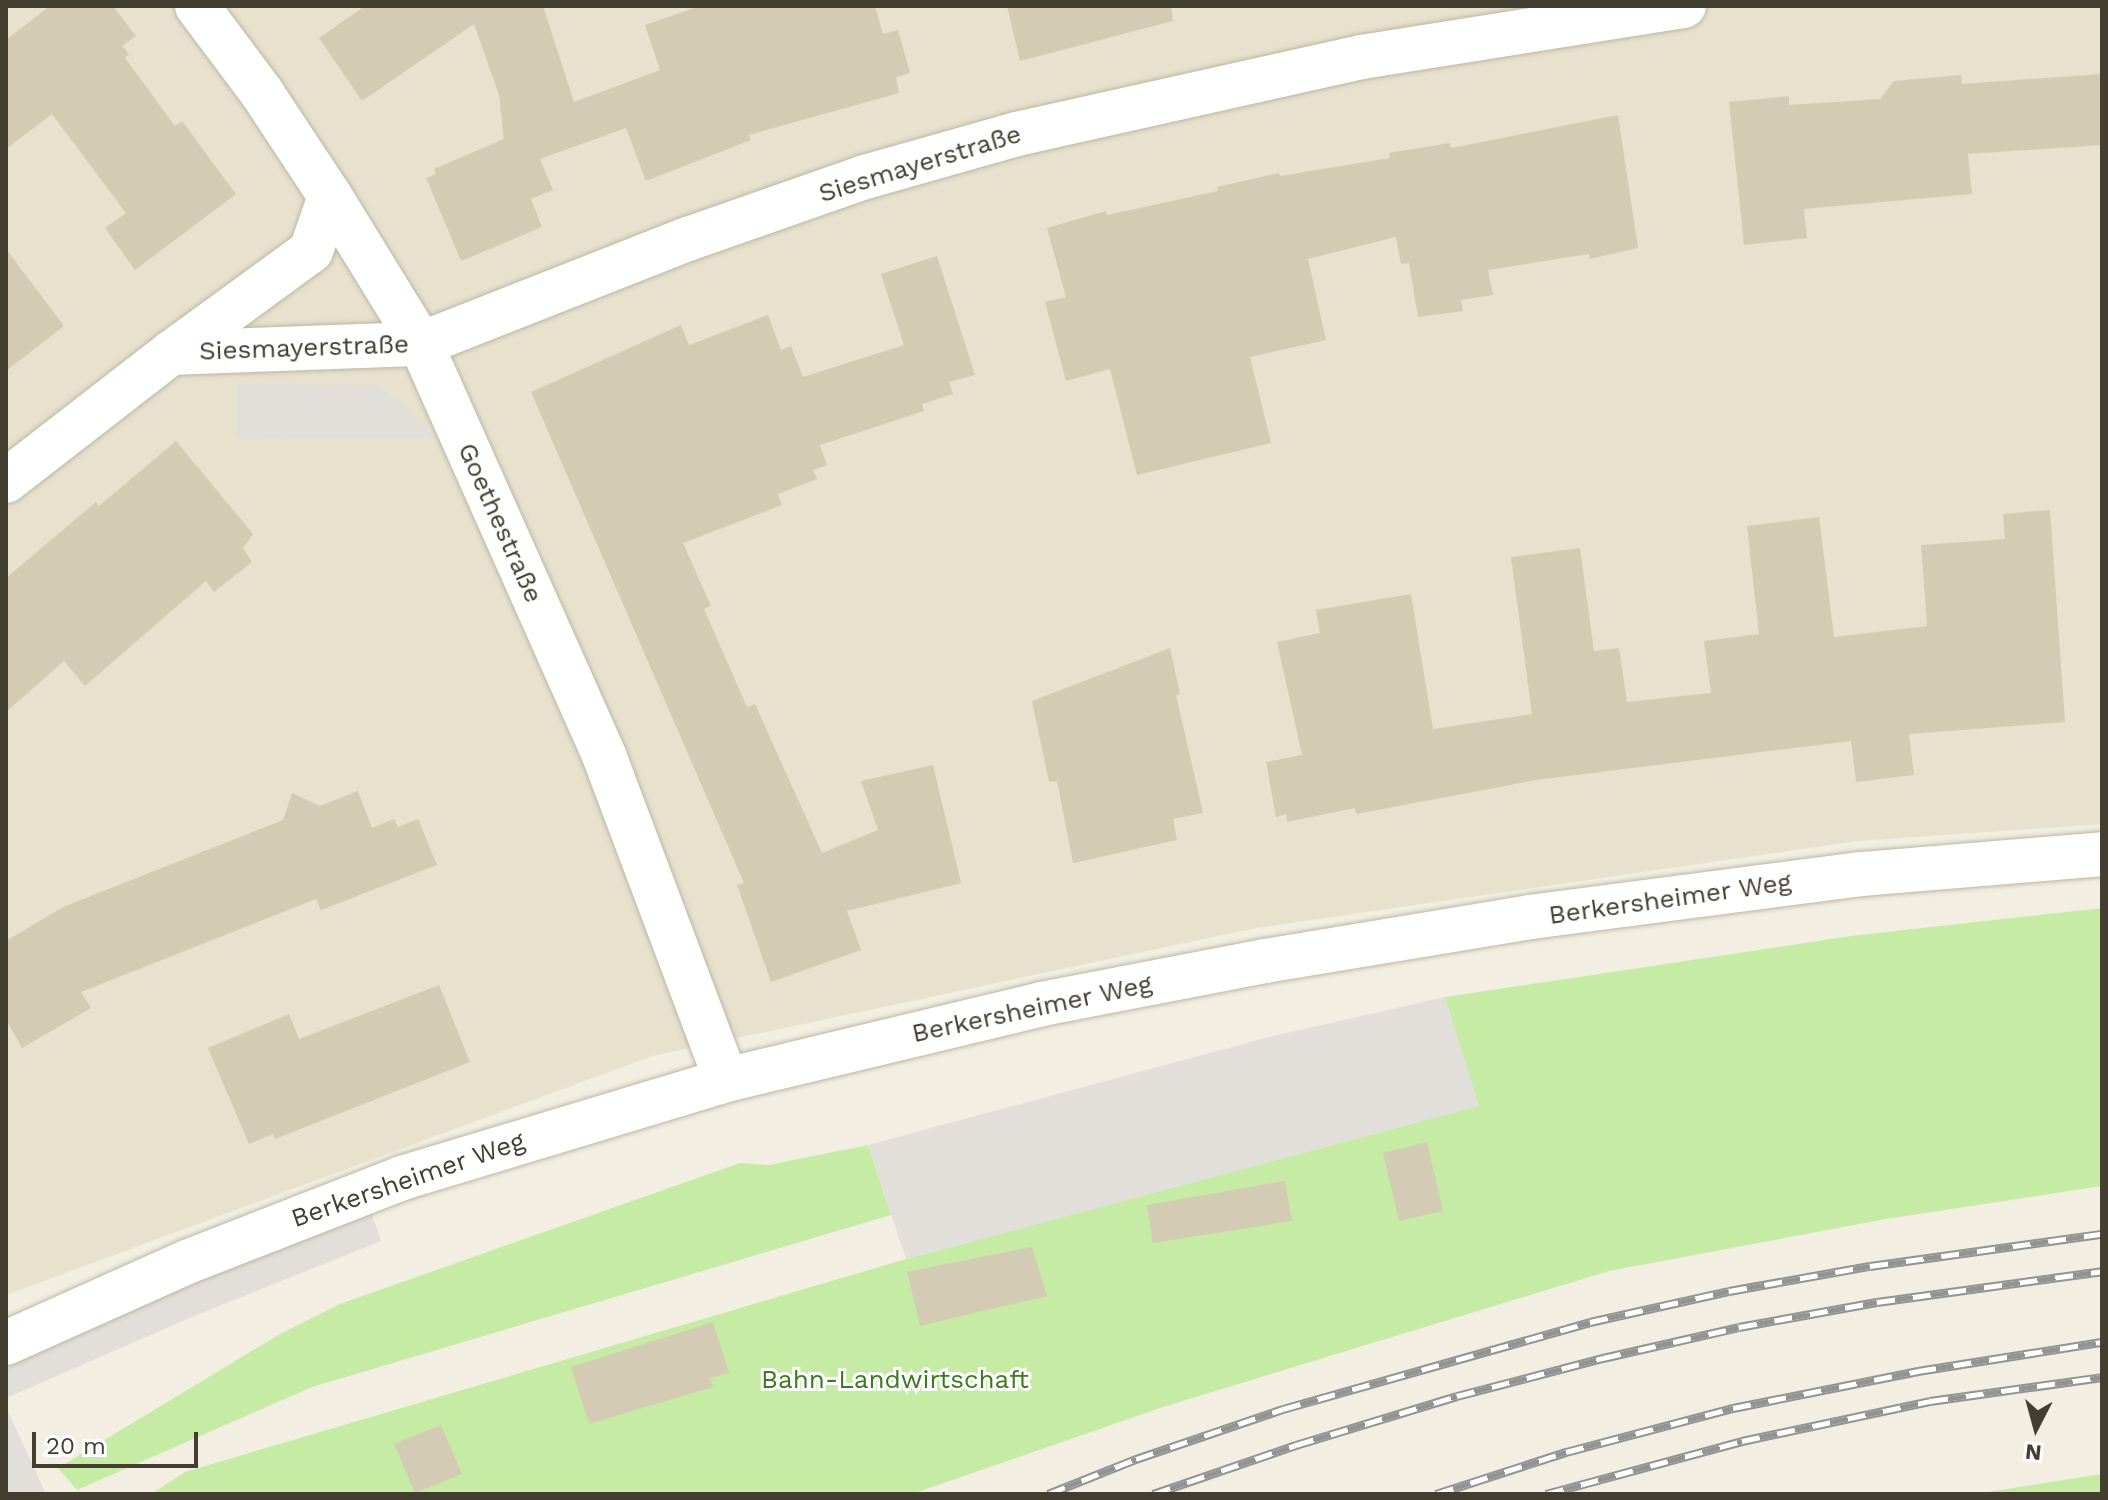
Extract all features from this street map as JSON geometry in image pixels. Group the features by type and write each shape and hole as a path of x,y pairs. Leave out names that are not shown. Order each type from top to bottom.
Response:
{"street":[{"name":"Goethestraße","path":"197,6 262,93 421,344 605,758 726,1080"},
{"name":"Siesmayerstraße","path":"171,353 421,344 688,239 806,197 1017,134 1361,57 1684,6"},
{"name":"Siesmayerstraße","path":"6,481 171,353 311,251 330,196"},
{"name":"Berkersheimer Weg","path":"6,1343 88,1304 402,1178 726,1080 1042,1004 1349,947 1712,891 1861,874 2102,854"}],"shaded area":[{"path":"6,6 2102,6 2102,824 1858,841 1256,928 652,1056 6,1295"},
{"path":"238,384 379,385 440,438 237,437"},
{"path":"1445,997 1479,1106 906,1259 868,1145 1269,1037"},
{"path":"369,1205 381,1241 192,1317 6,1398 6,1357"},
{"path":"6,1407 46,1494 6,1494"}],"green space":[{"name":"Bahn-Landwirtschaft","path":"2102,908 2102,1186 1886,1219 1609,1271 1163,1407 912,1494 151,1494 185,1472 906,1259 1478,1106 1445,997 1851,936"},
{"path":"868,1145 891,1215 312,1387 77,1490 58,1468 280,1334 340,1304 740,1163 769,1165"},
{"path":"2102,1474 2102,1494 1975,1494"}],"building":[{"path":"50,6 113,6 136,36 122,46 129,54 125,58 175,126 182,121 236,194 135,270 105,228 126,213 52,114 6,149 6,40"},
{"path":"365,6 543,6 574,102 660,70 645,25 700,6 875,6 883,34 898,30 910,73 896,77 899,93 749,135 751,140 646,181 626,128 540,159 553,190 531,199 542,227 461,261 426,178 436,174 434,169 504,139 499,95 474,24 362,101 319,38"},
{"path":"1007,6 1171,6 1173,21 1020,61"},
{"path":"2102,74 2102,145 1968,154 1972,194 1804,209 1807,238 1744,245 1729,102 1789,96 1789,105 1880,99 1894,81 1961,75 1962,84"},
{"path":"1618,115 1638,248 1590,259 1589,254 1488,270 1493,295 1461,300 1463,311 1418,317 1409,263 1401,264 1396,237 1308,259 1326,340 1250,357 1271,443 1137,475 1110,369 1066,381 1045,302 1066,297 1047,228 1106,211 1107,215 1218,191 1217,187 1279,173 1280,176 1390,158 1389,153 1450,143 1451,148"},
{"path":"6,249 64,326 6,371"},
{"path":"937,256 975,375 949,382 953,394 922,404 924,411 820,445 827,465 813,470 817,479 778,494 782,505 683,543 711,606 704,609 747,707 755,704 822,853 878,830 861,781 933,765 961,883 847,911 861,950 771,982 737,885 744,883 531,392 681,325 689,345 768,315 781,350 791,346 803,377 904,345 881,274"},
{"path":"176,441 253,534 243,548 252,562 214,592 206,581 85,686 64,661 6,712 6,578 96,502 99,506"},
{"path":"2050,510 2065,722 1909,734 1914,775 1856,782 1851,741 1536,780 1356,814 1355,808 1287,822 1286,814 1276,817 1266,762 1302,755 1277,642 1320,633 1316,610 1411,594 1433,729 1532,714 1511,557 1580,548 1594,651 1619,648 1627,702 1711,693 1704,641 1759,634 1747,526 1819,517 1834,637 1927,626 1921,545 2005,539 2003,514"},
{"path":"1170,648 1180,694 1176,695 1203,813 1173,819 1177,840 1073,863 1057,781 1049,782 1032,701"},
{"path":"358,791 372,828 394,819 398,827 418,819 437,865 321,910 316,899 81,992 91,1008 22,1048 6,1020 6,941 63,907 283,820 292,793 320,806"},
{"path":"439,985 470,1062 275,1139 273,1134 249,1144 208,1048 289,1014 299,1039"},
{"path":"1427,1142 1443,1211 1399,1221 1383,1153"},
{"path":"1285,1181 1292,1221 1153,1243 1147,1205"},
{"path":"1032,1247 1047,1296 920,1326 907,1272"},
{"path":"713,1322 729,1373 710,1378 713,1387 589,1424 571,1367"},
{"path":"441,1425 462,1474 415,1493 394,1444"}],"railway":[{"path":"1048,1494 1136,1459 1283,1409 1590,1322 1729,1291 1870,1266 2102,1234"},
{"path":"1153,1494 1296,1445 1457,1396 1603,1358 1739,1327 1877,1302 2102,1271"},
{"path":"1436,1494 1566,1452 1733,1408 1918,1371 2102,1342"},
{"path":"1546,1494 1742,1441 1930,1401 2102,1377"}]}
